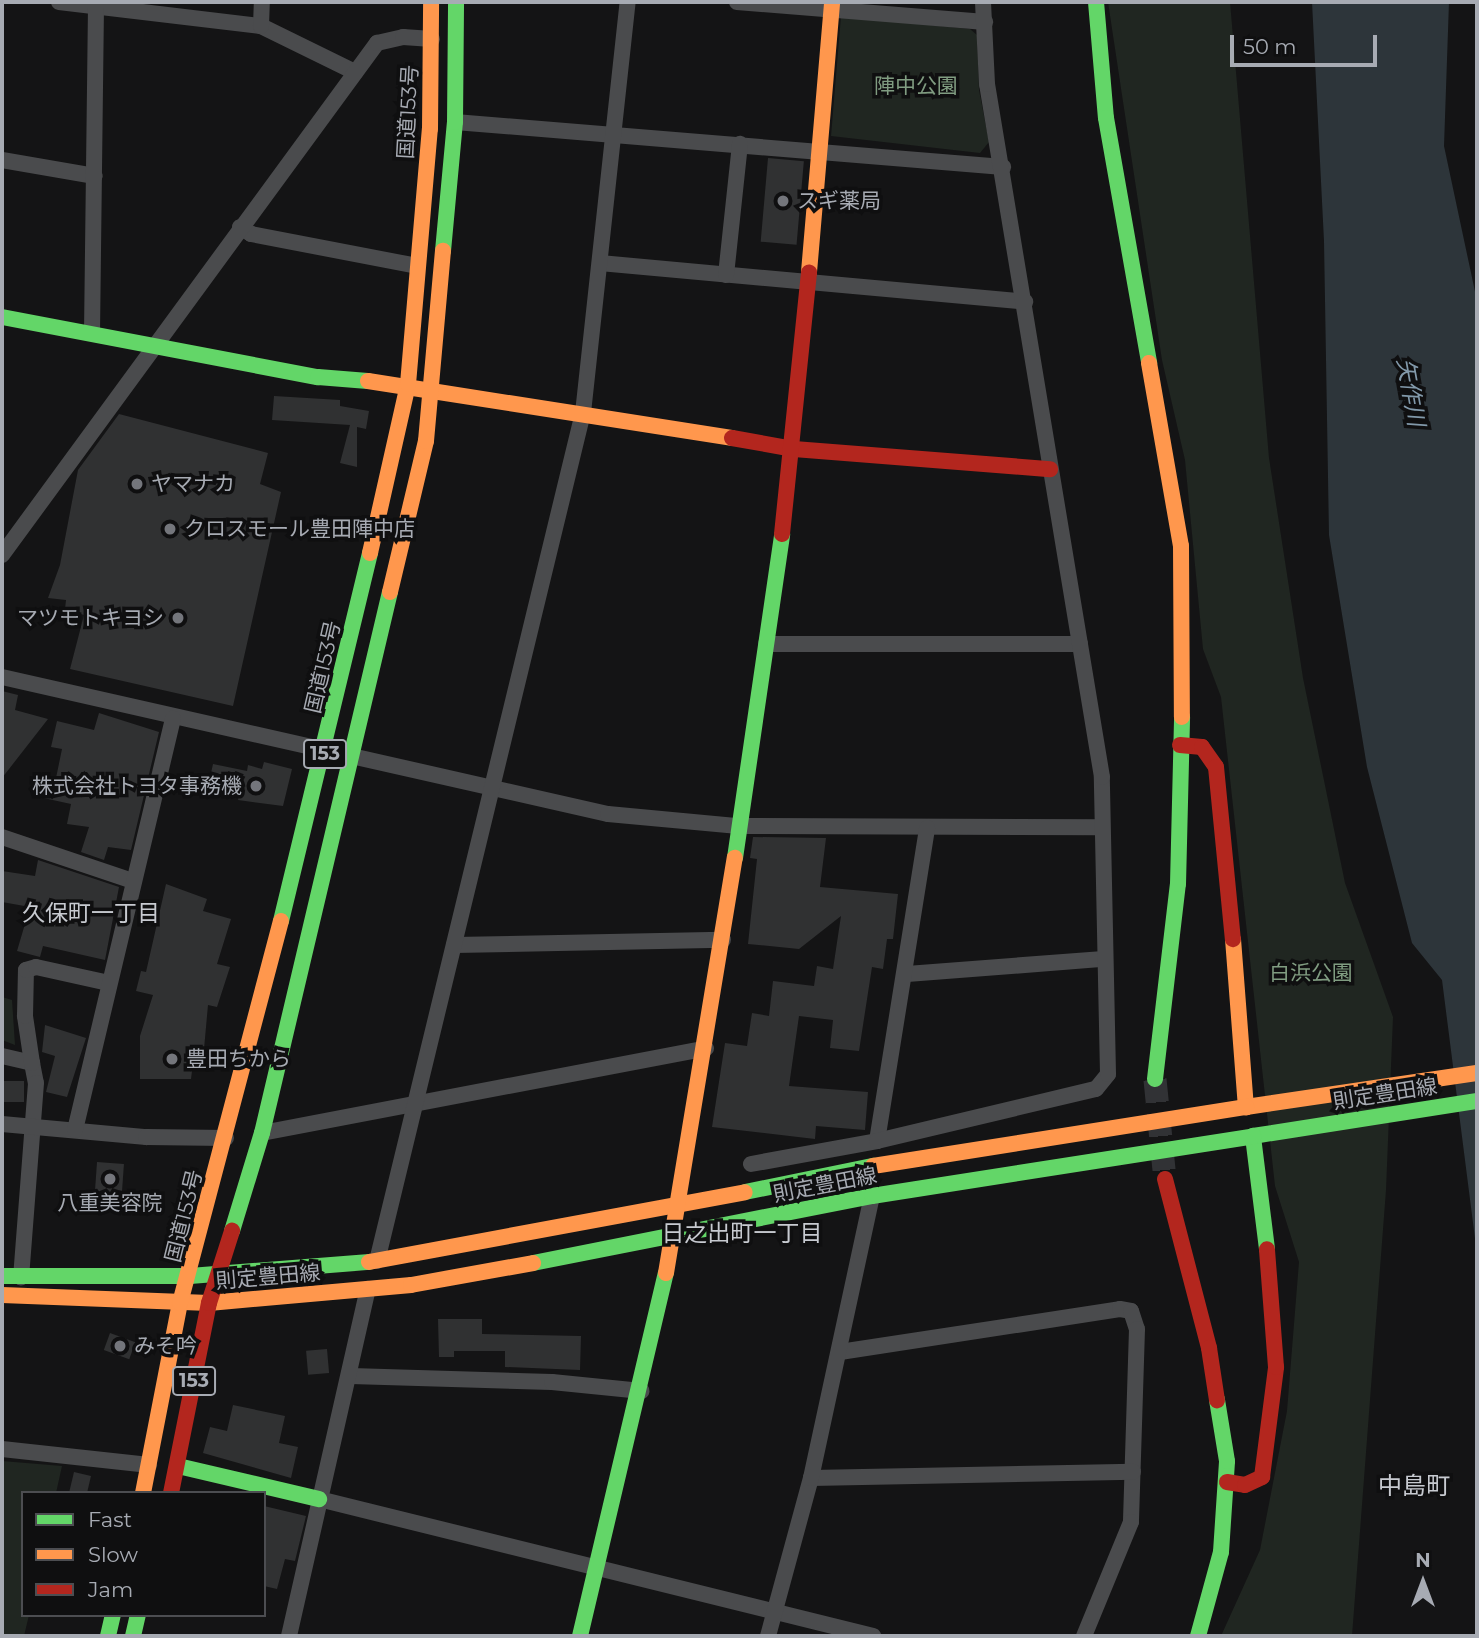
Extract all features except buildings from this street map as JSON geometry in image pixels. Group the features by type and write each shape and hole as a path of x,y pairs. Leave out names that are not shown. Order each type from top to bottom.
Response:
{"main road":[{"name":"国道153号","path":"143,1491 180,1303 190,1276 326,752 408,384 430,129 431,2"},
{"name":"153","path":"172,1491 209,1303 262,1133 426,441 433,390 455,122 456,2"},
{"path":"1096,2 1106,118 1181,545 1184,601 1178,884 1155,1079"},
{"path":"580,1636 642,1391 706,1048 723,940 794,449 832,6"},
{"path":"2,317 158,344 318,377 408,384 794,449 1050,469"},
{"path":"1180,745 1202,747 1216,767 1229,865 1237,1021 1246,1107"},
{"name":"則定豊田線","path":"2,1276 190,1276 221,1270 377,1261 873,1166 1477,1073"},
{"name":"則定豊田線","path":"2,1295 209,1303 368,1289 671,1240 872,1196 1477,1101"},
{"path":"1227,1482 1245,1485 1262,1477 1276,1367 1276,1324 1253,1136"},
{"path":"1165,1179 1209,1348 1223,1417 1227,1482 1216,1578 1198,1636"},
{"path":"178,1466 319,1499"},
{"path":"108,1636 113,1617"},
{"path":"133,1636 138,1617"}],"street":[{"path":"59,2 96,4 261,26 355,72"},
{"path":"261,26 262,2"},
{"path":"377,1261 412,1106 493,790 583,413 628,2"},
{"path":"737,2 832,6 985,22"},
{"path":"751,1164 877,1141 1096,1088 1108,1074 1103,959 1102,776 1032,377 1025,302 987,84 983,2"},
{"path":"92,333 96,4"},
{"path":"2,555 377,43 403,37 432,39"},
{"path":"455,122 1003,167"},
{"path":"726,275 740,144"},
{"path":"2,160 95,176"},
{"path":"240,227 251,234 417,266"},
{"path":"600,263 1025,302"},
{"path":"766,644 1080,644"},
{"path":"2,677 173,719 608,814 738,826 1101,827"},
{"path":"75,1130 173,719"},
{"path":"877,1141 906,974 927,828"},
{"path":"2,837 134,881"},
{"path":"454,945 723,940"},
{"path":"906,974 1103,959"},
{"path":"21,1277 35,1096 25,1016 26,970 36,967 109,983"},
{"path":"262,1133 706,1048"},
{"path":"2,1056 32,1063"},
{"path":"2,1124 226,1138"},
{"path":"768,1636 811,1478 872,1196"},
{"path":"289,1636 319,1499 351,1376 368,1289"},
{"path":"840,1352 1120,1309 1131,1311 1136,1329 1129,1532 1084,1636"},
{"path":"351,1376 552,1382 642,1391"},
{"path":"2,1449 149,1465"},
{"path":"811,1478 1133,1472"},
{"path":"319,1499 598,1565 873,1636"}],"green space":[{"name":"白浜公園","path":"1108,2 1230,2 1269,458 1303,678 1345,883 1393,1017 1386,1190 1352,1636 1221,1636 1260,1550 1287,1411 1299,1262 1275,1186 1221,697 1203,649 1185,460 1162,360"},
{"name":"陣中公園","path":"841,16 970,29 977,35 979,90 989,142 980,153 831,136"},
{"path":"2,997 12,1000 15,1045 2,1040"},
{"path":"2,1461 62,1466 56,1491 21,1491 21,1617 29,1617 24,1636 2,1636"}],"water":[{"name":"矢作川","path":"1312,2 1449,2 1444,146 1477,301 1477,1254 1442,980 1412,943 1367,767 1329,535 1324,241"}],"tunnel":[{"path":"1155,1079 1165,1179"}],"traffic: fast":[{"path":"443,251 455,122 456,2"},
{"path":"1096,2 1106,118 1149,363"},
{"path":"2,317 318,377 368,381"},
{"path":"735,858 782,534"},
{"path":"281,921 370,553"},
{"path":"232,1231 262,1133 390,592"},
{"path":"1155,1079 1178,884 1182,717"},
{"path":"1267,1249 1253,1136 1477,1101"},
{"path":"872,1196 1253,1136"},
{"path":"745,1192 873,1166"},
{"path":"533,1263 872,1196"},
{"path":"2,1276 190,1276 369,1262"},
{"path":"580,1636 666,1273"},
{"path":"1198,1636 1221,1552 1227,1461 1217,1400"},
{"path":"178,1466 319,1499"},
{"path":"108,1636 113,1617"},
{"path":"133,1636 138,1617"}],"traffic: slow":[{"path":"370,553 408,384 430,129 431,2"},
{"path":"809,272 832,2"},
{"path":"390,592 426,441 443,251"},
{"path":"1149,363 1181,546 1182,717"},
{"path":"368,381 732,438"},
{"path":"666,1273 735,858"},
{"path":"143,1491 180,1303 281,921"},
{"path":"1233,939 1246,1107 1477,1073"},
{"path":"873,1166 1246,1107"},
{"path":"369,1262 745,1192"},
{"path":"2,1295 209,1303 411,1285 533,1263"}],"traffic: jam":[{"path":"782,534 809,272"},
{"path":"732,438 794,449 1050,469"},
{"path":"1180,745 1202,747 1216,767 1233,939"},
{"path":"1165,1179 1209,1348 1217,1400"},
{"path":"171,1491 209,1303 232,1231"},
{"path":"1227,1482 1245,1485 1262,1477 1276,1367 1267,1249"}],"place":[{"name":"スギ薬局","path":"783,201"},
{"name":"ヤマナカ","path":"137,484"},
{"name":"クロスモール豊田陣中店","path":"170,529"},
{"name":"マツモトキヨシ","path":"178,618"},
{"name":"株式会社トヨタ事務機","path":"256,786"},
{"name":"豊田ちから","path":"172,1059"},
{"name":"八重美容院","path":"110,1179"},
{"name":"みそ吟","path":"120,1346"}],"district":[{"name":"久保町一丁目","path":"91,913"},
{"name":"日之出町一丁目","path":"742,1233"},
{"name":"中島町","path":"1414,1486"}]}
